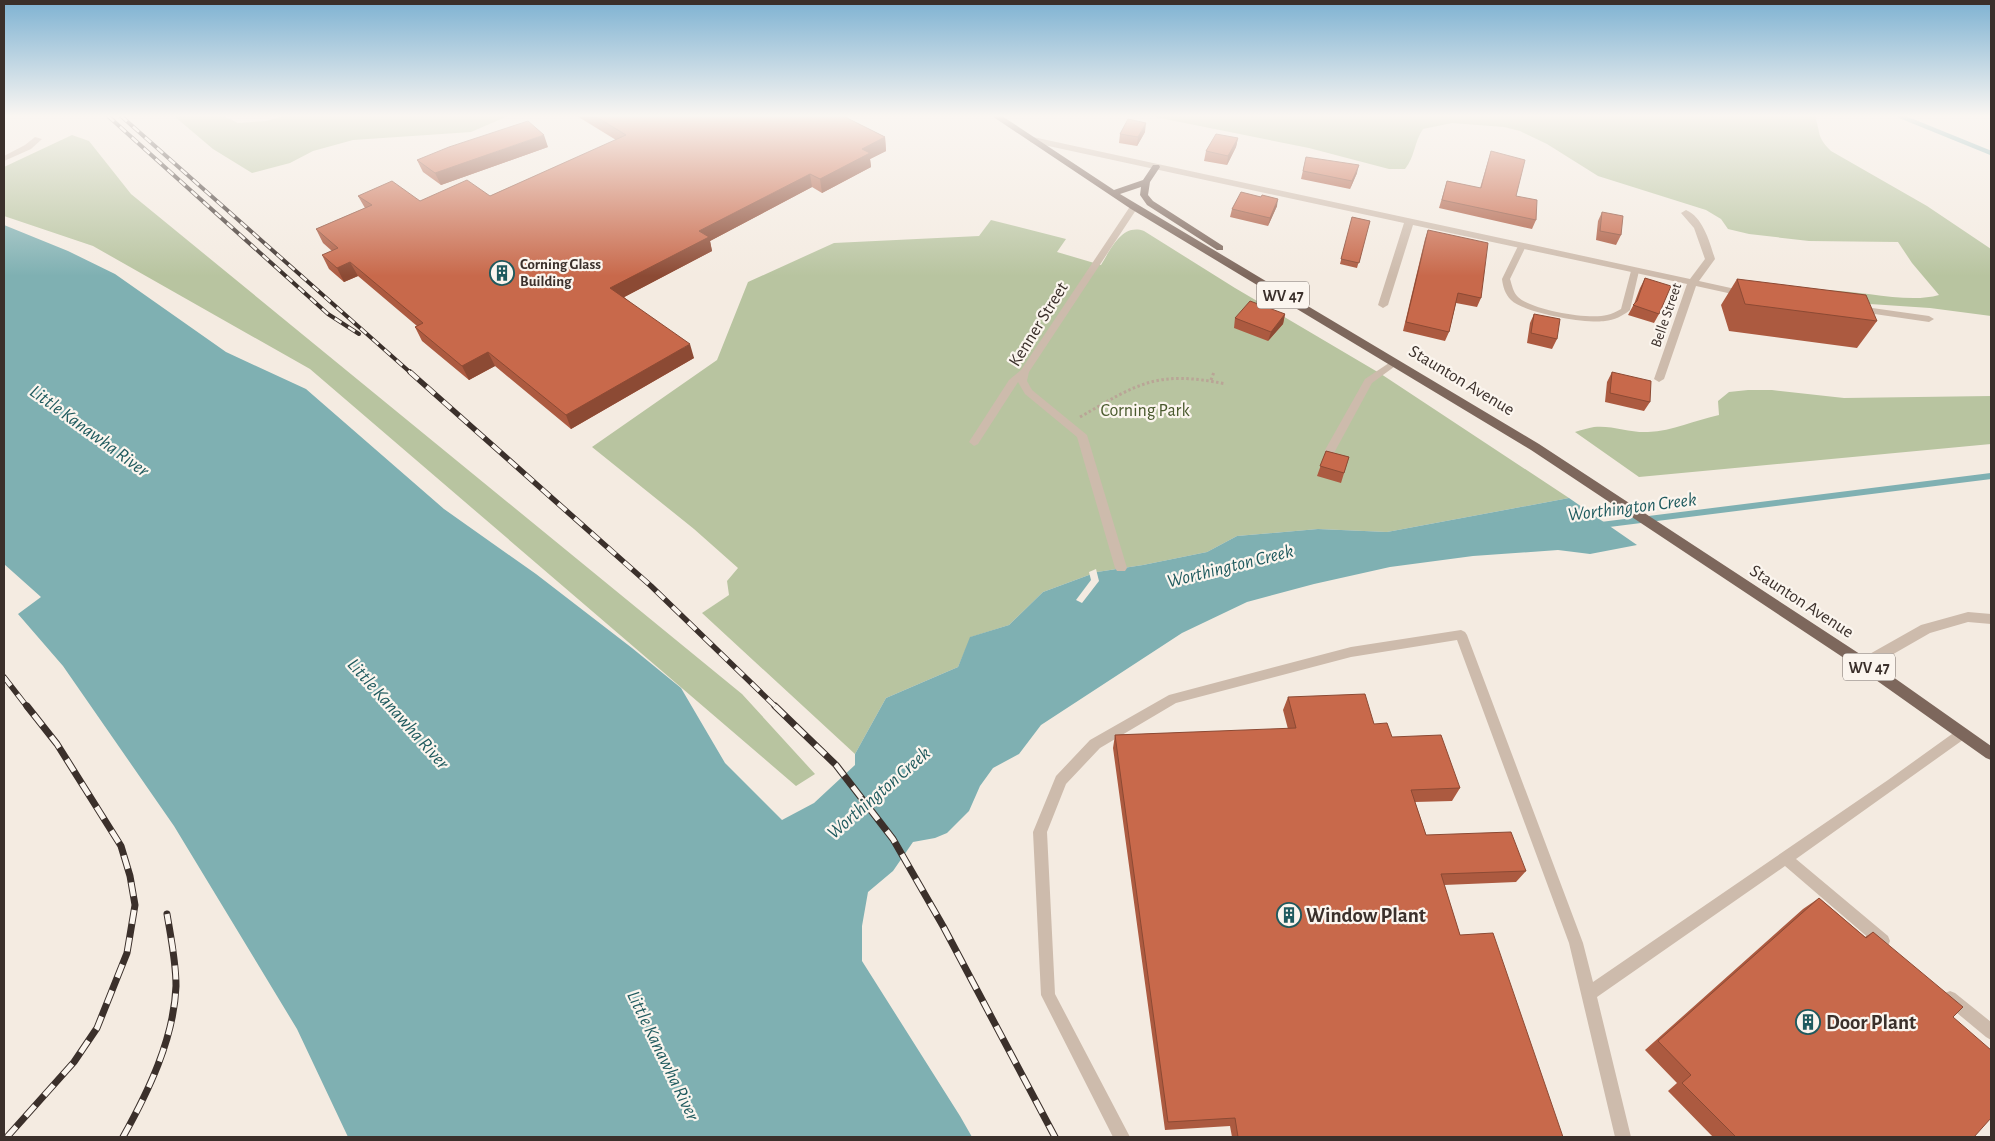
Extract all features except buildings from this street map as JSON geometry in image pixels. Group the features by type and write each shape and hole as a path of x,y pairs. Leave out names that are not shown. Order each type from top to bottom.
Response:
{"main road":[{"name":"Staunton Avenue","path":"1077,169 1134,207 1535,447 1864,664 1991,754"},
{"path":"1155,169 1146,182 1144,195 1150,203 1233,256 1258,281"},
{"path":"1113,193 1146,182"}],"street":[{"name":"Staunton Avenue","path":"1166,169 1751,295"},
{"name":"Belle Street","path":"1659,379 1692,283 1710,259 1706,242 1695,221 1686,213"},
{"path":"1383,305 1409,222"},
{"path":"1850,308 1929,319"},
{"path":"1864,664 1926,629 1968,617 1991,619"}],"lane":[{"name":"Kenner Street","path":"1121,568 1082,435 1023,387 1022,381 1024,372 1134,207"},
{"path":"1522,246 1506,280 1509,292 1517,302 1577,318 1601,319 1614,317 1625,310 1635,270"},
{"path":"1330,450 1368,381 1395,362"},
{"path":"974,442 1012,382 1024,372"},
{"path":"1122,1137 1048,995 1040,832 1061,780 1095,744 1173,699 1351,652 1461,635 1576,944 1623,1137"},
{"path":"1588,994 1962,734"},
{"path":"1785,858 1895,952"},
{"path":"1940,989 1991,1032"}],"path":[{"path":"1211,380 1214,372"},
{"path":"1068,424 1137,384 1150,379 1187,376 1226,384"}],"green space":[{"path":"4,169 111,169 131,194 742,694 815,774 796,786 310,369 93,246 4,216"},
{"path":"246,169 266,169 252,173"},
{"path":"1587,169 1863,169 1927,206 1991,249 1991,316 1930,308 1855,303 1815,291 1845,291 1910,298 1925,298 1939,295 1912,263 1898,242 1809,241 1749,234 1728,229 1721,219 1706,210 1598,176"},
{"name":"Corning Park","path":"991,220 1066,239 1057,252 1101,265 1113,245 1123,234 1136,230 1144,231 1235,288 1381,374 1569,498 1387,532 1318,529 1237,536 1207,552 1097,572 1043,592 1009,625 971,637 958,667 886,698 855,754 702,613 729,595 727,581 738,568 694,529 592,447 717,360 748,282 834,243 979,236"},
{"path":"1772,390 1844,398 1991,396 1991,444 1639,477 1575,432 1592,427 1608,427 1641,432 1675,428 1719,415 1718,401 1729,392"}],"water":[{"name":"Little Kanawha River","path":"4,225 68,251 115,274 226,352 306,389 444,509 536,574 681,688 725,763 782,820 814,803 855,765 855,754 886,698 958,667 970,637 1009,625 1043,592 1097,572 1207,552 1237,536 1318,529 1387,532 1569,498 1637,545 1590,554 1558,550 1473,556 1390,567 1314,584 1247,602 1182,633 1041,725 1019,754 993,768 980,786 969,811 947,833 935,838 913,842 893,871 868,892 862,926 862,961 972,1137 348,1137 297,1029 174,826 63,666 18,614 41,597 4,564"}],"pier":[{"path":"1096,569 1099,581 1082,603 1076,600 1091,580 1089,572"}],"waterway":[{"name":"Worthington Creek","path":"1601,525 1991,476"}],"railway":[{"path":"167,169 328,314 359,334"},
{"path":"181,169 412,374"},
{"path":"410,372 651,586 777,708"},
{"path":"4,677 28,708"},
{"path":"7,1137 74,1062 97,1028 127,953 135,905 130,876 121,846 57,744 27,706"},
{"path":"775,706 836,765 893,839 943,926 1055,1137"},
{"path":"123,1137 142,1102 158,1064 165,1045 174,1006 176,977 167,914"}],"place":[{"name":"Corning Glass Building","path":"502,273"},
{"name":"Window Plant","path":"1289,915"},
{"name":"Door Plant","path":"1808,1022"}]}
